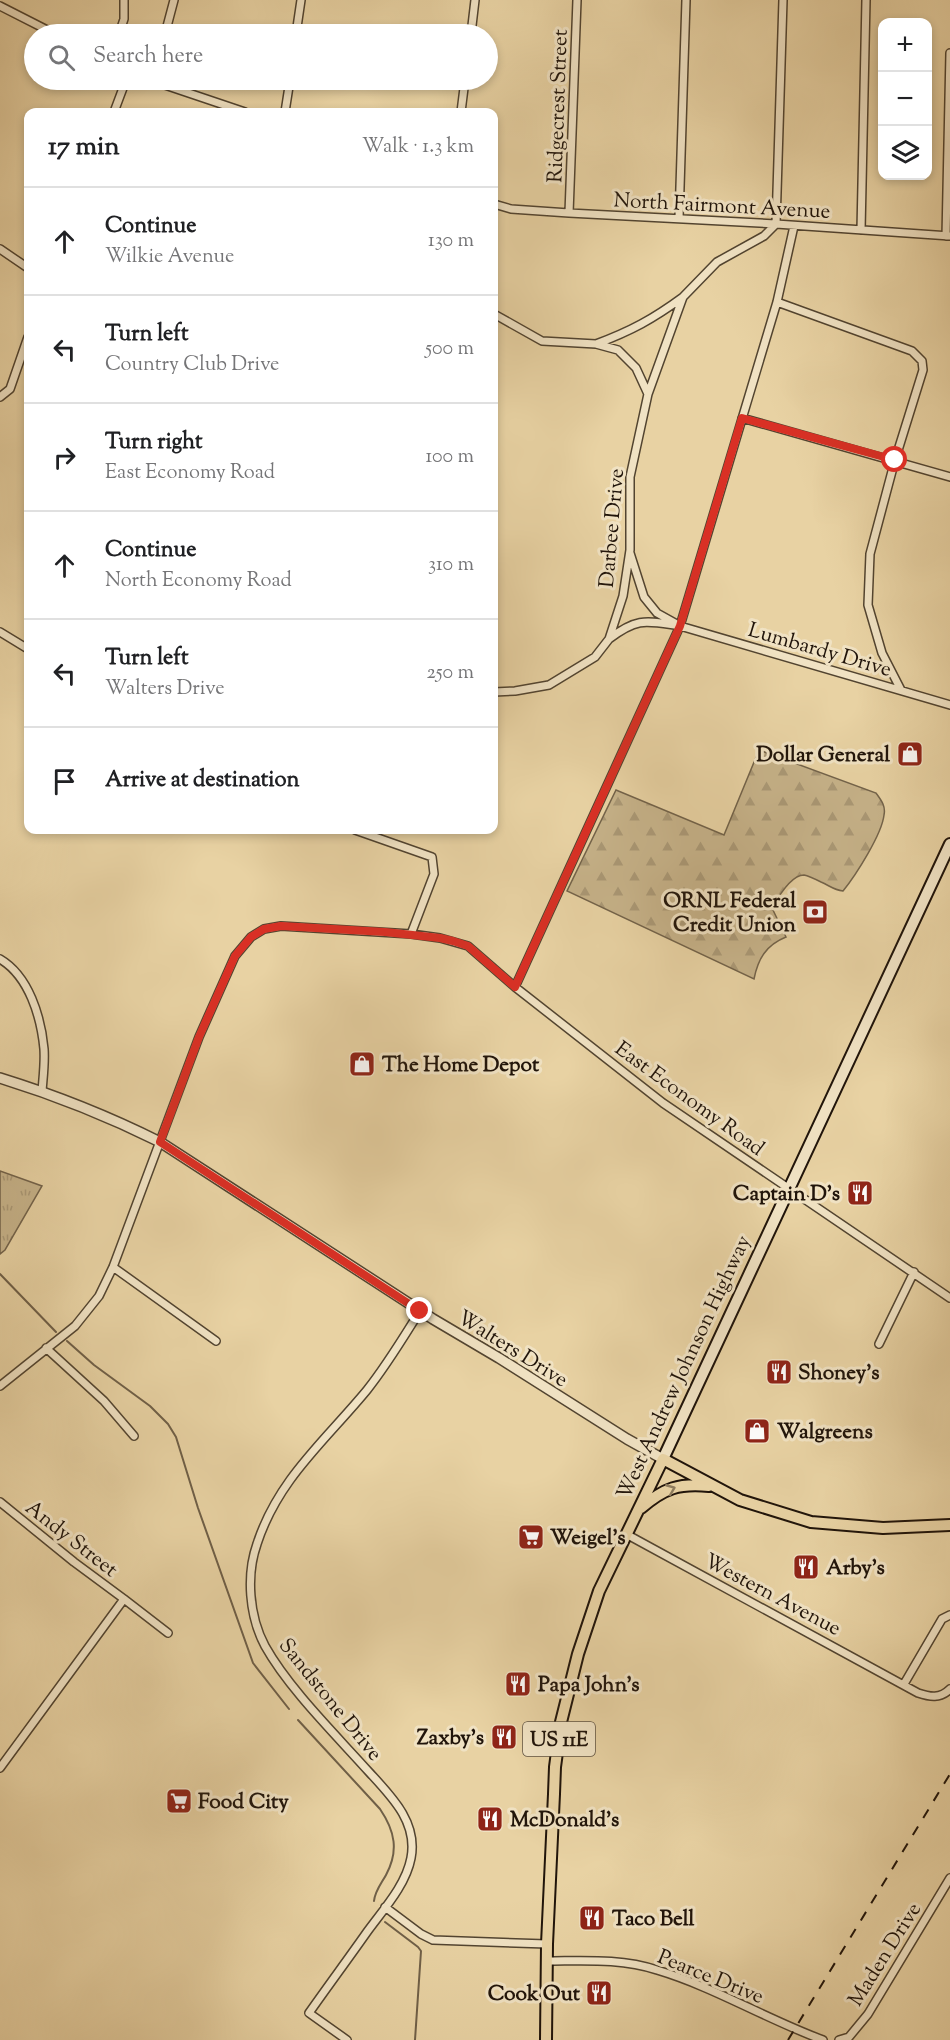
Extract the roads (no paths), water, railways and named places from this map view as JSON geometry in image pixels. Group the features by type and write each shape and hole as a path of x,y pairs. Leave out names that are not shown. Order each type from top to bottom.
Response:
{"main road":[{"name":"West Andrew Johnson Highway","path":"546,2040 546,1961 555,1767 561,1722 578,1654 599,1591 950,844"},
{"path":"663,1459 740,1500 811,1522 883,1528 950,1525"},
{"path":"637,1512 649,1501 673,1487 712,1486"}],"street":[{"path":"122,24 124,0"},
{"path":"168,24 174,0"},
{"path":"297,24 301,0"},
{"path":"472,24 475,0"},
{"name":"Ridgecrest Street","path":"569,213 578,0"},
{"path":"679,218 686,0"},
{"path":"776,224 783,0"},
{"path":"861,230 866,0"},
{"path":"0,6 36,24"},
{"path":"948,236 950,53"},
{"path":"116,108 122,90"},
{"path":"180,90 233,108"},
{"path":"286,108 288,90"},
{"path":"462,108 464,90"},
{"name":"North Fairmont Avenue","path":"498,205 511,209 569,213 948,236"},
{"name":"Darbee Drive","path":"596,344 652,319 683,297 717,262 764,236 776,224"},
{"path":"515,987 680,626 777,302 794,225"},
{"path":"0,249 24,265"},
{"name":"Darbee Drive","path":"498,692 549,685 595,657 609,639 623,596 630,550 630,477 648,394 683,297"},
{"path":"777,302 912,351 922,361 923,370 895,460 870,554 868,605 882,653 901,690"},
{"name":"Darbee Drive","path":"498,316 542,341 596,344 618,350 636,368 648,394"},
{"path":"0,397 9,389 24,348"},
{"path":"742,418 950,477"},
{"path":"630,550 644,597 657,613 680,626"},
{"path":"609,639 627,625 646,621 680,626"},
{"name":"Lumbardy Drive","path":"680,626 950,705"},
{"path":"0,632 24,647"},
{"path":"366,834 432,857 434,874 411,934"},
{"name":"East Economy Road","path":"0,1386 75,1326 99,1296 113,1267 199,1037 222,982 235,956 251,937 264,929 281,926 411,934 440,938 468,946 515,987 663,1103 950,1298"},
{"path":"0,959 18,976 34,1005 44,1051 42,1091"},
{"name":"Walters Drive","path":"0,1078 42,1091 160,1142 420,1311 663,1459"},
{"path":"113,1267 216,1341"},
{"path":"879,1344 914,1272"},
{"name":"Sandstone Drive","path":"347,2040 309,2013 402,1882 411,1856 408,1823 392,1797 295,1687 265,1645 257,1626 251,1598 251,1569 256,1545 268,1517 294,1474 384,1368 420,1311"},
{"path":"46,1348 104,1401 134,1436"},
{"name":"Andy Street","path":"0,1502 74,1562 168,1633"},
{"name":"Western Avenue","path":"626,1534 918,1693 931,1697 942,1696 950,1689"},
{"path":"0,1768 124,1599"},
{"path":"904,1684 942,1620 950,1615"},
{"name":"Maden Drive","path":"839,2040 849,2037 868,2014 950,1878"},
{"path":"385,1907 421,1934 433,1940 547,1944"},
{"name":"Pearce Drive","path":"546,1961 614,1961 656,1969 743,2004 794,2029 823,2040"}],"waterway":[{"path":"0,1274 56,1332"},
{"path":"67,1341 94,1365 150,1406 168,1424 176,1437 198,1508 253,1663 289,1709"},
{"path":"298,1720 380,1809 389,1825 394,1841 393,1858 374,1901"},
{"path":"385,1922 421,1951 415,2040"}],"railway":[{"path":"788,2040 950,1774"}],"place":[{"name":"Dollar General","path":"910,754"},
{"name":"ORNL Federal Credit Union","path":"815,912"},
{"name":"The Home Depot","path":"362,1064"},
{"name":"Captain D's","path":"860,1193"},
{"name":"Shoney's","path":"779,1372"},
{"name":"Walgreens","path":"757,1431"},
{"name":"Weigel's","path":"531,1537"},
{"name":"Arby's","path":"806,1567"},
{"name":"Papa John's","path":"518,1684"},
{"name":"Zaxby's","path":"504,1737"},
{"name":"Food City","path":"179,1801"},
{"name":"McDonald's","path":"490,1819"},
{"name":"Taco Bell","path":"592,1918"},
{"name":"Cook Out","path":"599,1993"}]}
